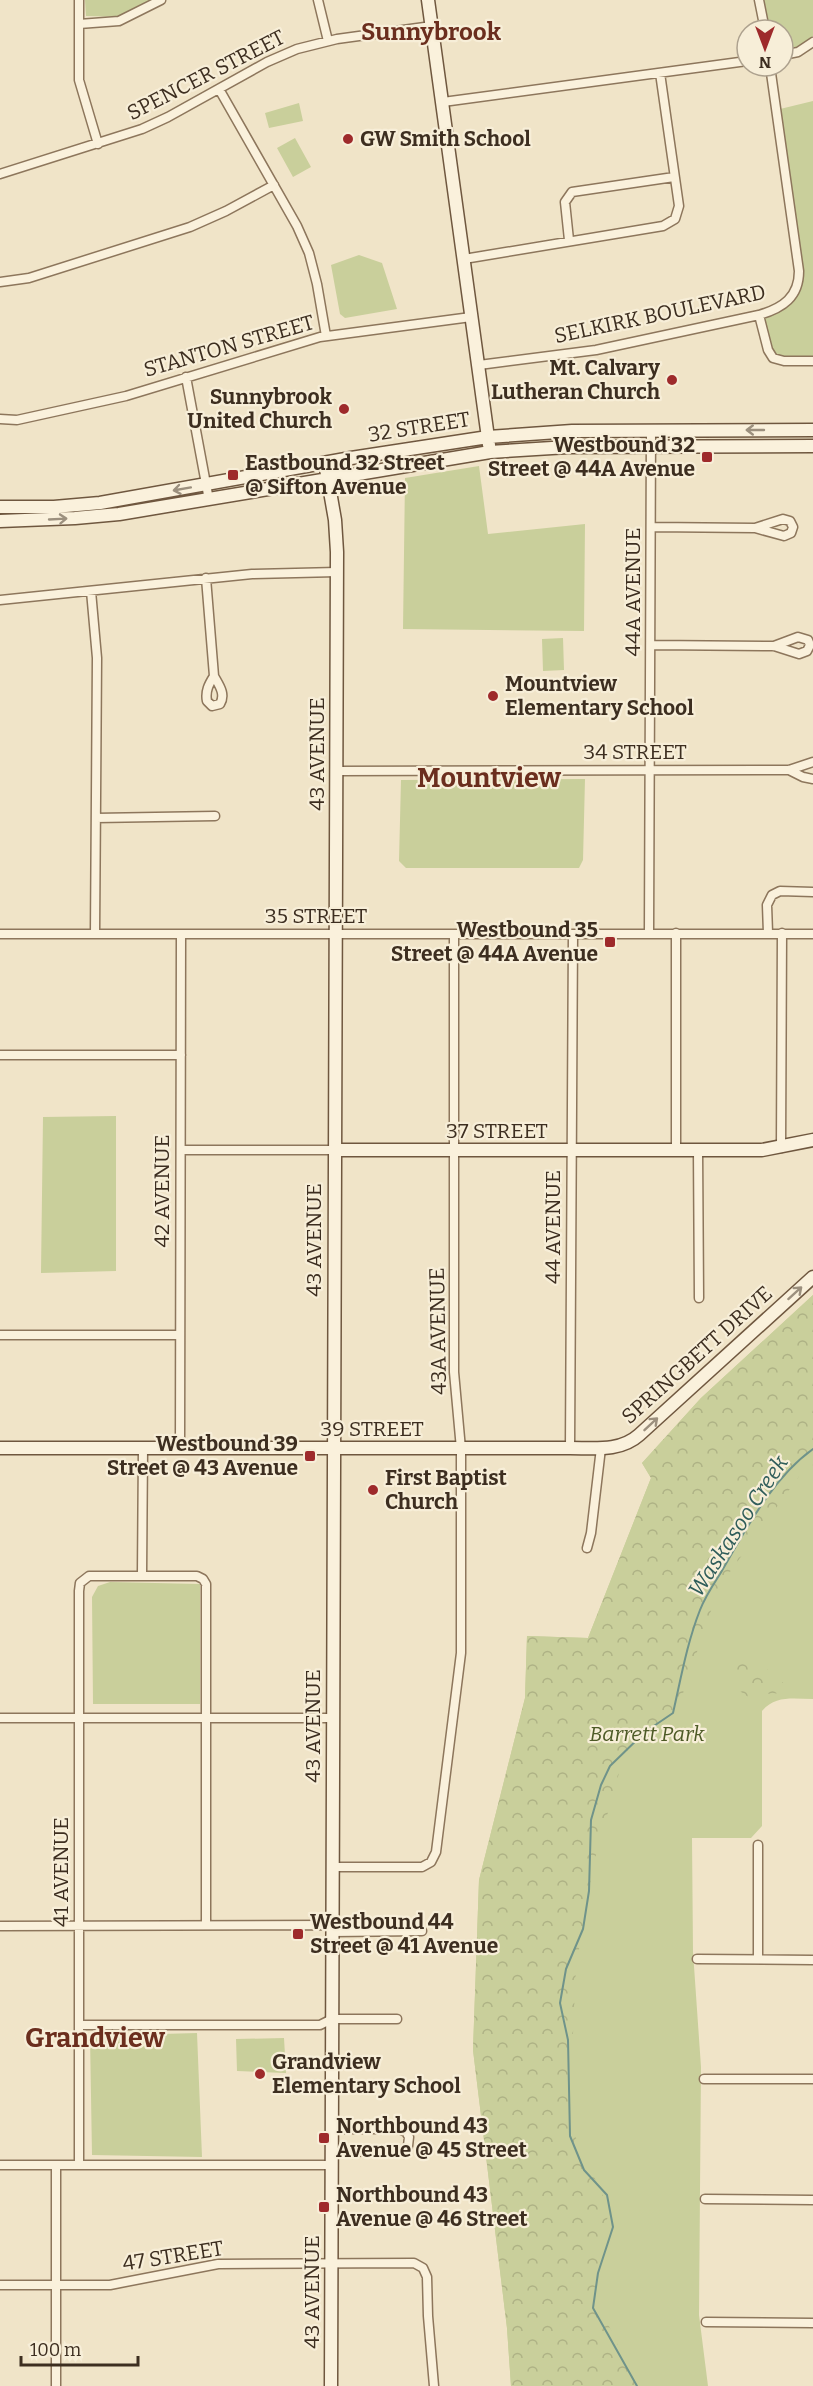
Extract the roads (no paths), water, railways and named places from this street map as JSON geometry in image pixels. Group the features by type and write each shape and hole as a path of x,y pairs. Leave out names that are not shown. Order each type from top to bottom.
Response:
{"street":[{"path":"79,0 79,80 98,144"},
{"path":"79,24 119,21 160,0"},
{"path":"318,0 328,41"},
{"path":"428,0 490,452"},
{"path":"759,0 763,18"},
{"name":"SPENCER STREET","path":"1,171 98,144 148,127 285,53 328,41 432,26"},
{"path":"795,53 813,42"},
{"path":"443,102 735,63"},
{"path":"464,259 663,226 671,222 678,211 660,73"},
{"name":"SELKIRK BOULEVARD","path":"478,365 607,348 759,315 774,311 788,302 796,290 799,278 772,78"},
{"path":"219,89 274,185 309,253 326,336"},
{"path":"569,240 565,202 572,192 674,177"},
{"path":"0,282 29,278 190,227 226,212 274,185"},
{"path":"759,315 767,346 773,358 780,361 813,361"},
{"name":"STANTON STREET","path":"0,419 17,420 126,396 326,336 471,316"},
{"path":"186,377 209,500"},
{"name":"32 STREET","path":"0,507 54,507 100,503 488,437 572,430 813,430"},
{"name":"44A AVENUE","path":"649,933 652,645 651,430"},
{"name":"32 STREET","path":"0,520 75,518 209,500 490,452 568,447 813,446"},
{"name":"43 AVENUE","path":"326,463 336,536 337,572 331,2386"},
{"path":"652,527 755,528"},
{"path":"0,600 264,573 337,572"},
{"path":"206,578 214,676"},
{"path":"91,591 97,658 95,934"},
{"path":"652,645 774,646"},
{"name":"34 STREET","path":"337,771 789,770 813,762"},
{"name":"34 STREET","path":"789,770 813,779"},
{"path":"96,818 215,816"},
{"path":"768,933 767,905 772,895 780,891 813,892"},
{"path":"676,933 676,1151"},
{"path":"781,1148 782,933"},
{"name":"35 STREET","path":"0,934 813,934"},
{"name":"42 AVENUE","path":"180,1448 181,934"},
{"name":"43A AVENUE","path":"332,1868 426,1866 436,1852 453,1705 461,1657 461,1449 454,1372 454,934"},
{"name":"44 AVENUE","path":"570,1448 573,934"},
{"path":"0,1055 181,1055"},
{"name":"37 STREET","path":"181,1150 762,1150 813,1140"},
{"path":"698,1150 699,1298"},
{"name":"SPRINGBETT DRIVE","path":"601,1448 621,1446 631,1442 813,1277"},
{"path":"0,1335 180,1335"},
{"name":"39 STREET","path":"0,1448 601,1448"},
{"path":"143,1448 142,1575 196,1575 203,1579 206,1589 206,1925"},
{"path":"586,1548 591,1533 601,1448"},
{"name":"41 AVENUE","path":"79,2165 79,1591 82,1580 94,1575 142,1575"},
{"path":"0,1718 333,1718"},
{"path":"758,1845 758,1959"},
{"path":"0,1926 206,1925 422,1931"},
{"path":"697,1959 813,1960"},
{"path":"79,2025 320,2025 332,2019 397,2019"},
{"path":"704,2079 813,2079"},
{"path":"0,2165 331,2158 402,2151 408,2146 409,2140 406,2132 399,2128 332,2129"},
{"path":"56,2165 56,2386"},
{"path":"705,2199 813,2200"},
{"name":"47 STREET","path":"0,2285 116,2284 218,2264 414,2264 423,2268 428,2280 428,2316 434,2386"},
{"path":"706,2322 813,2323"}],"waterway":[{"name":"Waskasoo Creek","path":"637,2386 593,2308 598,2273 613,2227 607,2195 584,2170 570,2136 568,2040 560,2003 566,1969 583,1929 589,1891 591,1820 601,1785 610,1766 645,1732 673,1713 695,1622 709,1591 760,1506 798,1461 813,1449"}],"place":[{"name":"GW Smith School","path":"348,139"},
{"name":"Mt. Calvary Lutheran Church","path":"672,380"},
{"name":"Sunnybrook United Church","path":"344,409"},
{"name":"Westbound 32 Street @ 44A Avenue","path":"707,457"},
{"name":"Eastbound 32 Street @ Sifton Avenue","path":"233,475"},
{"name":"Mountview Elementary School","path":"493,696"},
{"name":"Westbound 35 Street @ 44A Avenue","path":"610,942"},
{"name":"Westbound 39 Street @ 43 Avenue","path":"310,1456"},
{"name":"First Baptist Church","path":"373,1490"},
{"name":"Westbound 44 Street @ 41 Avenue","path":"298,1934"},
{"name":"Grandview Elementary School","path":"260,2074"},
{"name":"Northbound 43 Avenue @ 45 Street","path":"324,2138"},
{"name":"Northbound 43 Avenue @ 46 Street","path":"324,2207"}],"district":[{"name":"Sunnybrook","path":"431,32"},
{"name":"Mountview","path":"489,778"},
{"name":"Grandview","path":"95,2038"}],"park label":[{"name":"Barrett Park","path":"647,1734"}]}
